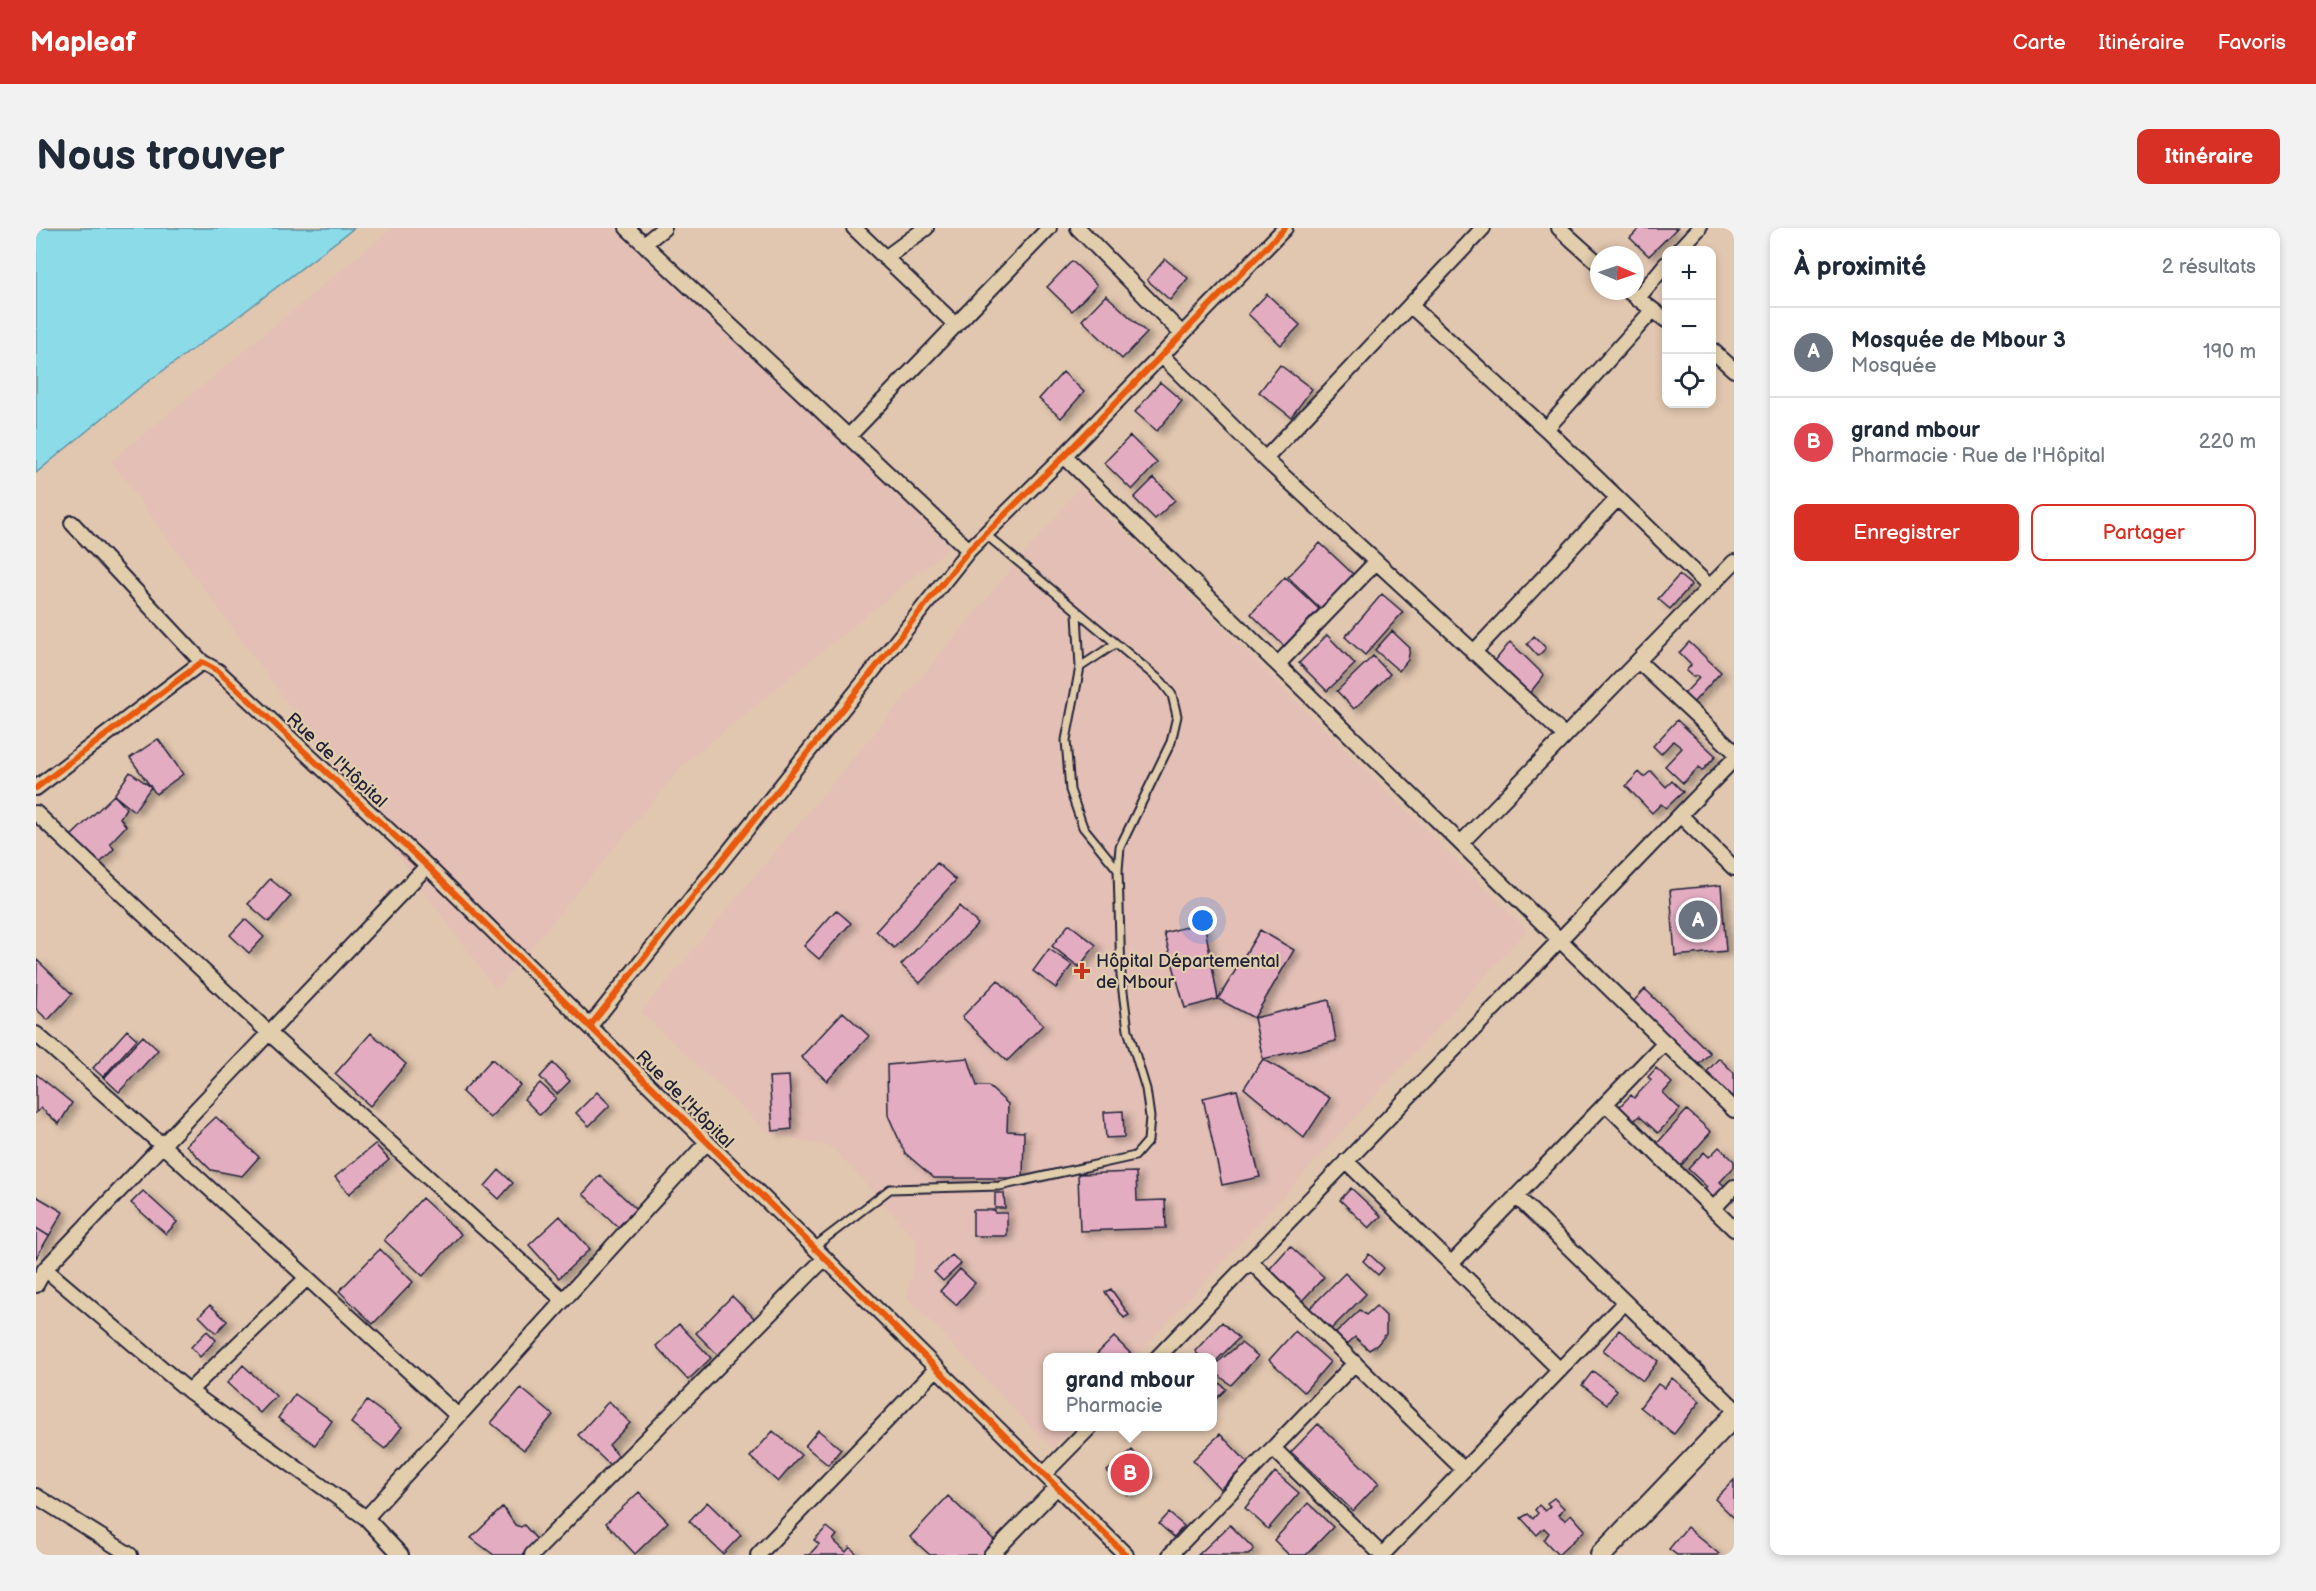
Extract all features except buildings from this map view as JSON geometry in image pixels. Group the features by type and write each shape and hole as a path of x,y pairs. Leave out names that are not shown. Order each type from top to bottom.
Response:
{"main road":[{"path":"1601,1555 1732,1420"}],"street":[{"path":"627,228 969,550"},
{"path":"644,244 664,228"},
{"path":"854,228 956,325"},
{"path":"885,258 926,228"},
{"path":"848,436 1049,228"},
{"path":"1078,228 1182,334"},
{"path":"590,1026 969,550 1064,456 1285,228"},
{"path":"1265,459 1412,306 1482,228"},
{"path":"1559,228 1590,256"},
{"path":"1682,246 1699,228"},
{"path":"1644,284 1662,268"},
{"path":"1638,300 1662,317"},
{"path":"1412,306 1546,429 1710,587"},
{"path":"1546,429 1652,311"},
{"path":"1716,354 1734,370"},
{"path":"1162,356 1265,459 1565,736"},
{"path":"1064,456 1734,1110"},
{"path":"1473,652 1617,499"},
{"name":"Rue de l'Hôpital","path":"72,523 202,662 218,671 427,866 1126,1555"},
{"path":"1461,843 1734,562"},
{"path":"1278,664 1376,563"},
{"path":"1638,661 1734,751"},
{"path":"36,788 202,662"},
{"path":"1162,1353 1734,759"},
{"path":"36,813 268,1033 562,1299"},
{"path":"1680,815 1734,868"},
{"path":"36,1285 45,1269 427,866"},
{"path":"36,1034 162,1145 458,1416"},
{"path":"1451,1263 1665,1042"},
{"path":"1606,1104 1734,1229"},
{"path":"366,1518 562,1299 707,1142"},
{"path":"1346,1161 1560,1370"},
{"path":"1713,1209 1734,1187"},
{"path":"1516,1196 1625,1302 1732,1420"},
{"path":"532,1555 825,1258"},
{"path":"1250,1261 1464,1470"},
{"path":"45,1269 189,1391 366,1518 401,1555"},
{"path":"189,1391 307,1278"},
{"path":"1273,1448 1382,1555 1625,1302"},
{"path":"1170,1555 1355,1363"},
{"path":"758,1555 937,1368"},
{"path":"1044,1474 1086,1431"},
{"path":"991,1555 1057,1487"},
{"path":"36,1496 130,1555"}],"lane":[{"path":"814,1246 890,1189 1000,1186 1135,1156 1148,1141 1150,1117 1146,1089 1128,1030 1121,976 1118,870 1120,848 1171,742 1177,716 1172,695 1162,682 1077,614 984,533"},
{"path":"1077,614 1080,667 1066,740 1070,790 1083,827 1118,870"},
{"path":"1080,667 1115,644"}],"shaded area":[{"path":"392,228 616,228 959,540 685,763 496,990 111,461"},
{"name":"Hôpital Départemental de Mbour","path":"1080,487 1527,930 1140,1353 1043,1353 1043,1431 1069,1431 1052,1449 907,1297 917,1241 833,1148 767,1132 641,1012"}],"water":[{"path":"36,228 354,228 235,319 139,388 36,473"}],"cycle path":[{"path":"590,1026 969,550 1064,456 1285,228"},
{"path":"36,788 202,662 218,671 427,866 1126,1555"}],"place":[{"name":"Mosquée de Mbour 3","path":"1698,920"},
{"name":"Hôpital Départemental de Mbour","path":"1082,971"},
{"name":"grand mbour","path":"1130,1473"}]}
